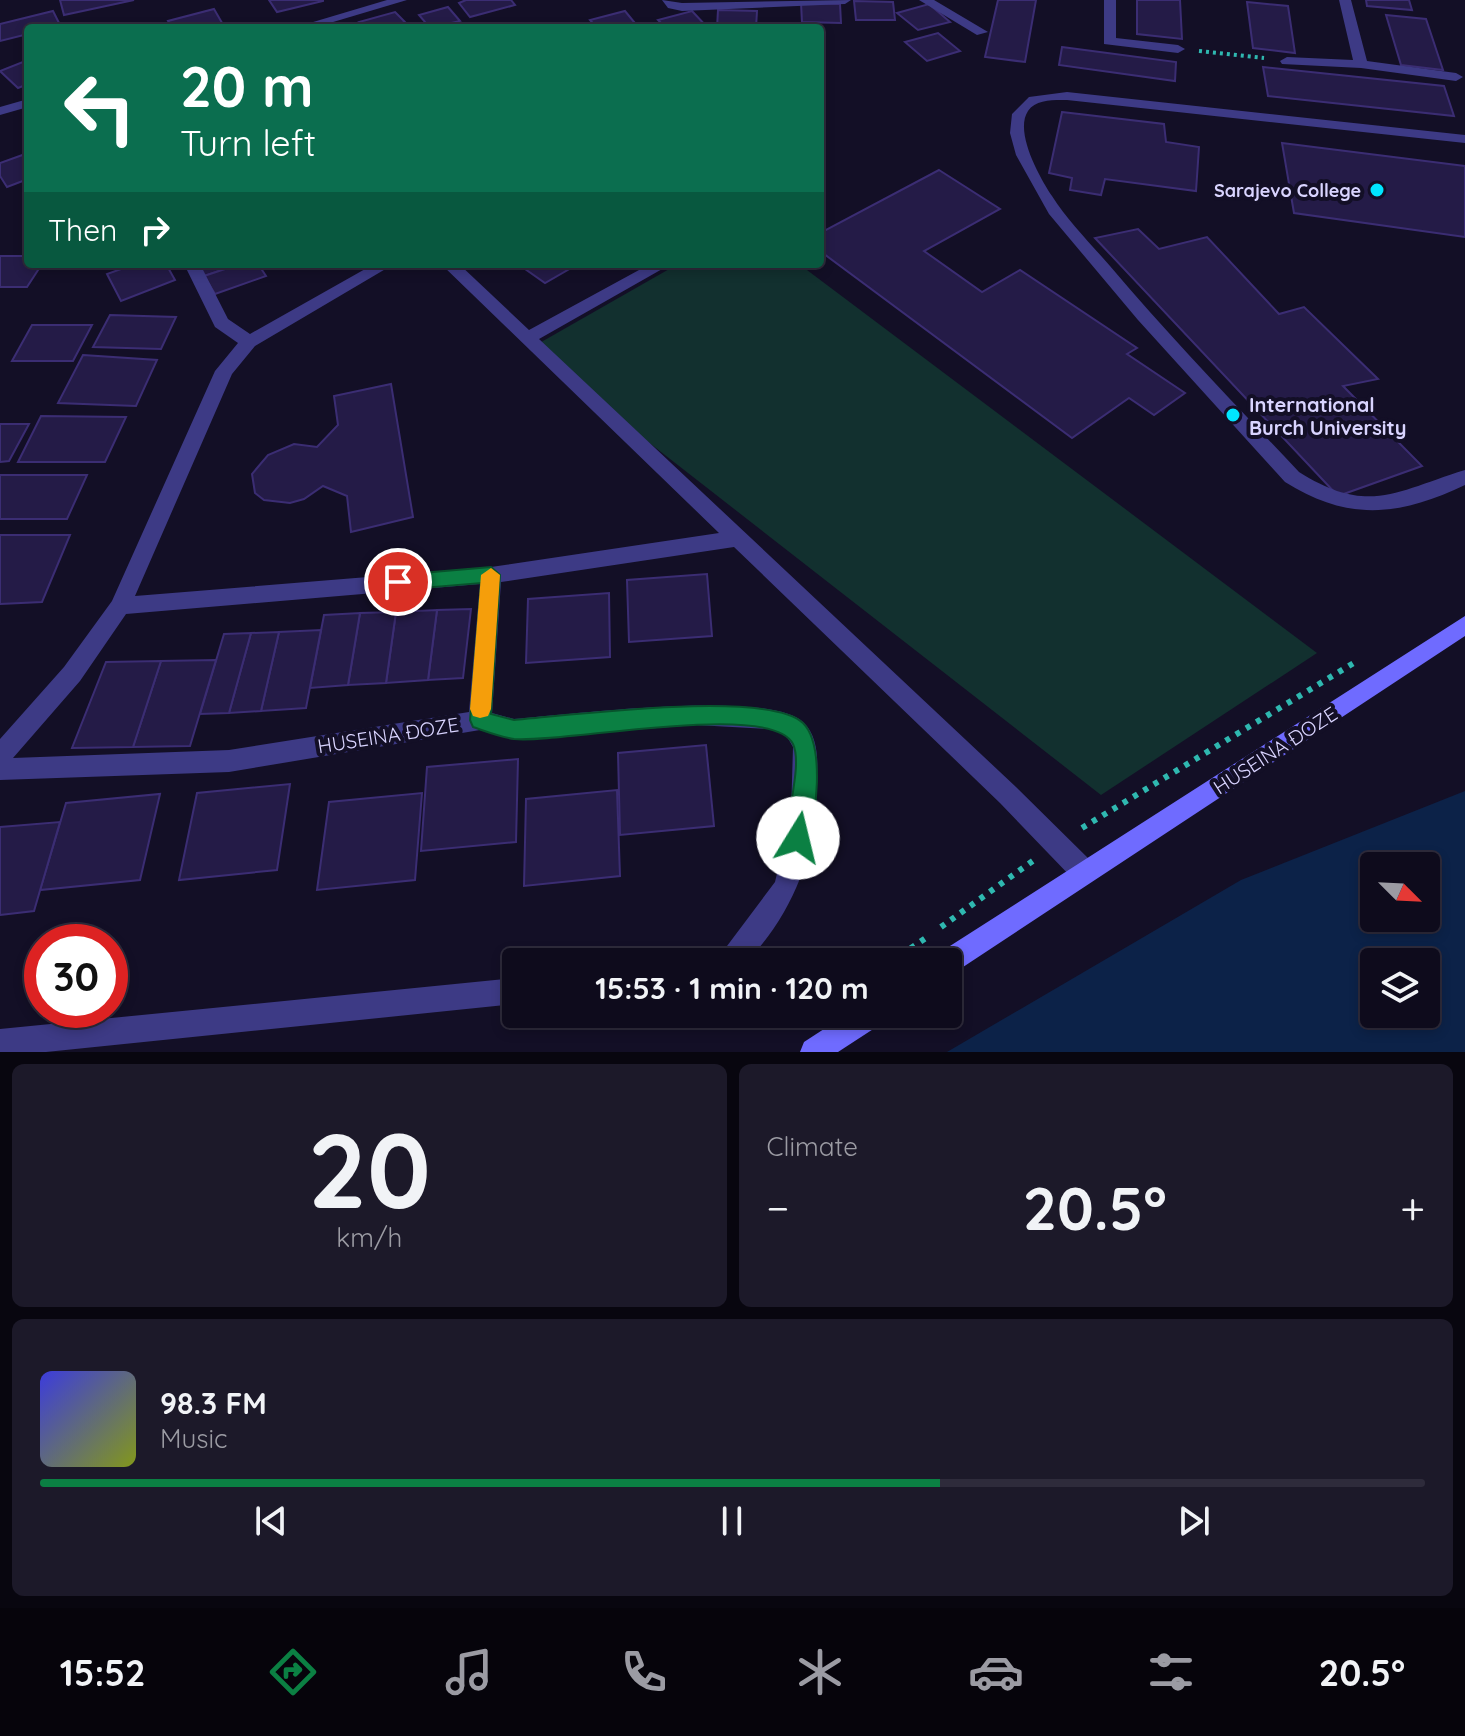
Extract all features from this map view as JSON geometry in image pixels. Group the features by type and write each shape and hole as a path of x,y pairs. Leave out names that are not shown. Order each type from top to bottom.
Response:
{"street":[{"path":"339,23 401,0"},
{"path":"668,0 672,5 682,7 845,0"},
{"path":"925,0 982,32"},
{"path":"1110,0 1109,41 1178,49"},
{"path":"1345,0 1361,64"},
{"path":"1287,61 1361,64 1456,77"},
{"path":"1465,139 1067,96 1045,97 1027,104 1019,113 1016,125 1025,160 1043,195 1116,284 1292,477 1310,491 1337,503 1368,505 1432,492 1465,477"},
{"path":"0,111 24,104"},
{"path":"194,268 221,323 249,342"},
{"path":"0,756 72,674 120,606 224,371 249,342 379,268"},
{"path":"453,268 790,587 1083,871"},
{"path":"526,339 656,268"},
{"path":"120,606 491,575 736,539"},
{"name":"HUSEINA ĐOZE","path":"0,769 229,761 480,720 491,575"},
{"name":"HUSEINA ĐOZE","path":"962,953 1465,625"},
{"path":"480,720 514,729 696,715 770,719 794,728 805,745 803,814 786,887 742,948"},
{"path":"0,1043 502,992"},
{"path":"814,1052 850,1028"}],"path":[{"path":"1178,49 1287,61"},
{"path":"911,948 1057,843 1358,660"}],"green space":[{"path":"671,268 804,268 1317,653 1101,795 529,349"}],"water":[{"path":"1465,791 1465,1052 947,1052 1241,880"}],"building":[{"path":"60,0 134,0 64,15"},
{"path":"269,0 323,0 323,1 277,12"},
{"path":"466,0 511,0 515,5 470,17 459,3"},
{"path":"998,0 1036,0 1025,62 985,57"},
{"path":"1137,0 1180,0 1182,39 1137,34"},
{"path":"1366,0 1409,0 1412,10 1367,6"},
{"path":"854,1 893,2 895,20 856,20"},
{"path":"1247,2 1288,6 1295,53 1253,48"},
{"path":"801,3 840,4 841,23 802,22"},
{"path":"929,4 950,22 918,30 897,13"},
{"path":"448,7 460,21 427,24 419,15"},
{"path":"214,9 223,24 170,24 168,21"},
{"path":"718,10 757,11 756,24 717,24"},
{"path":"53,11 60,24 24,24 24,35 0,41 0,24"},
{"path":"625,11 636,24 594,24 590,20"},
{"path":"692,11 704,24 662,24 658,20"},
{"path":"395,12 405,22 361,24 359,22"},
{"path":"1386,15 1426,19 1443,70 1401,65"},
{"path":"938,33 960,51 927,61 905,42"},
{"path":"1062,47 1176,62 1175,81 1059,65"},
{"path":"24,62 24,86 18,88 0,71"},
{"path":"1263,67 1444,86 1454,116 1268,96"},
{"path":"1062,112 1164,124 1166,142 1199,147 1196,191 1105,179 1101,195 1070,190 1072,178 1049,173"},
{"name":"Sarajevo College","path":"1282,143 1465,166 1465,237 1294,213"},
{"path":"24,154 24,181 7,187 0,176 0,163"},
{"path":"939,170 1000,209 924,251 982,292 1020,270 1137,348 1127,354 1185,393 1154,415 1129,398 1072,438 824,254 824,231"},
{"path":"1138,229 1159,249 1207,237 1279,314 1304,307 1378,379 1343,386 1422,466 1338,496 1095,238"},
{"path":"0,256 24,256 24,268 39,268 27,287 0,287"},
{"path":"124,268 168,268 175,280 121,301 107,274"},
{"path":"199,268 228,268 204,276"},
{"path":"228,268 261,268 266,276 215,294 204,276"},
{"path":"524,268 571,268 545,283"},
{"path":"110,315 176,317 161,349 93,347"},
{"path":"32,325 92,325 73,361 12,361"},
{"path":"83,355 157,360 136,406 58,403"},
{"path":"391,384 413,517 351,532 347,496 323,486 304,499 290,503 264,500 255,493 252,474 268,455 294,444 317,447 338,425 334,396"},
{"path":"41,416 126,417 105,462 18,462"},
{"path":"0,424 29,424 9,461 0,462"},
{"path":"0,475 87,475 67,519 0,519"},
{"path":"0,535 70,535 42,602 0,604"},
{"path":"707,574 712,636 629,642 627,580"},
{"path":"609,593 610,657 526,663 528,599"},
{"path":"471,609 463,678 428,680 437,610"},
{"path":"437,610 428,680 386,683 396,612"},
{"path":"396,612 386,683 348,685 360,613"},
{"path":"360,613 348,685 310,688 324,615"},
{"path":"321,630 306,708 261,711 279,632"},
{"path":"279,632 261,711 229,713 251,633"},
{"path":"251,633 229,713 200,714 224,634"},
{"path":"216,660 190,746 133,747 161,661"},
{"path":"161,661 133,747 72,748 106,662"},
{"path":"706,745 714,826 620,835 618,753"},
{"path":"518,759 516,842 421,851 427,767"},
{"path":"290,784 277,870 179,880 197,793"},
{"path":"617,790 620,876 524,886 526,799"},
{"path":"422,793 415,880 317,890 329,802"},
{"path":"160,794 140,880 40,890 66,803"},
{"path":"60,822 34,911 0,915 0,827"}],"slow traffic":[{"path":"480,709 491,575"}],"place":[{"name":"Sarajevo College","path":"1377,190"},
{"name":"International Burch University","path":"1233,415"}],"route":[{"path":"398,582 491,575 480,720 514,729 696,715 770,719 794,728 805,745 803,814 798,838"}]}
